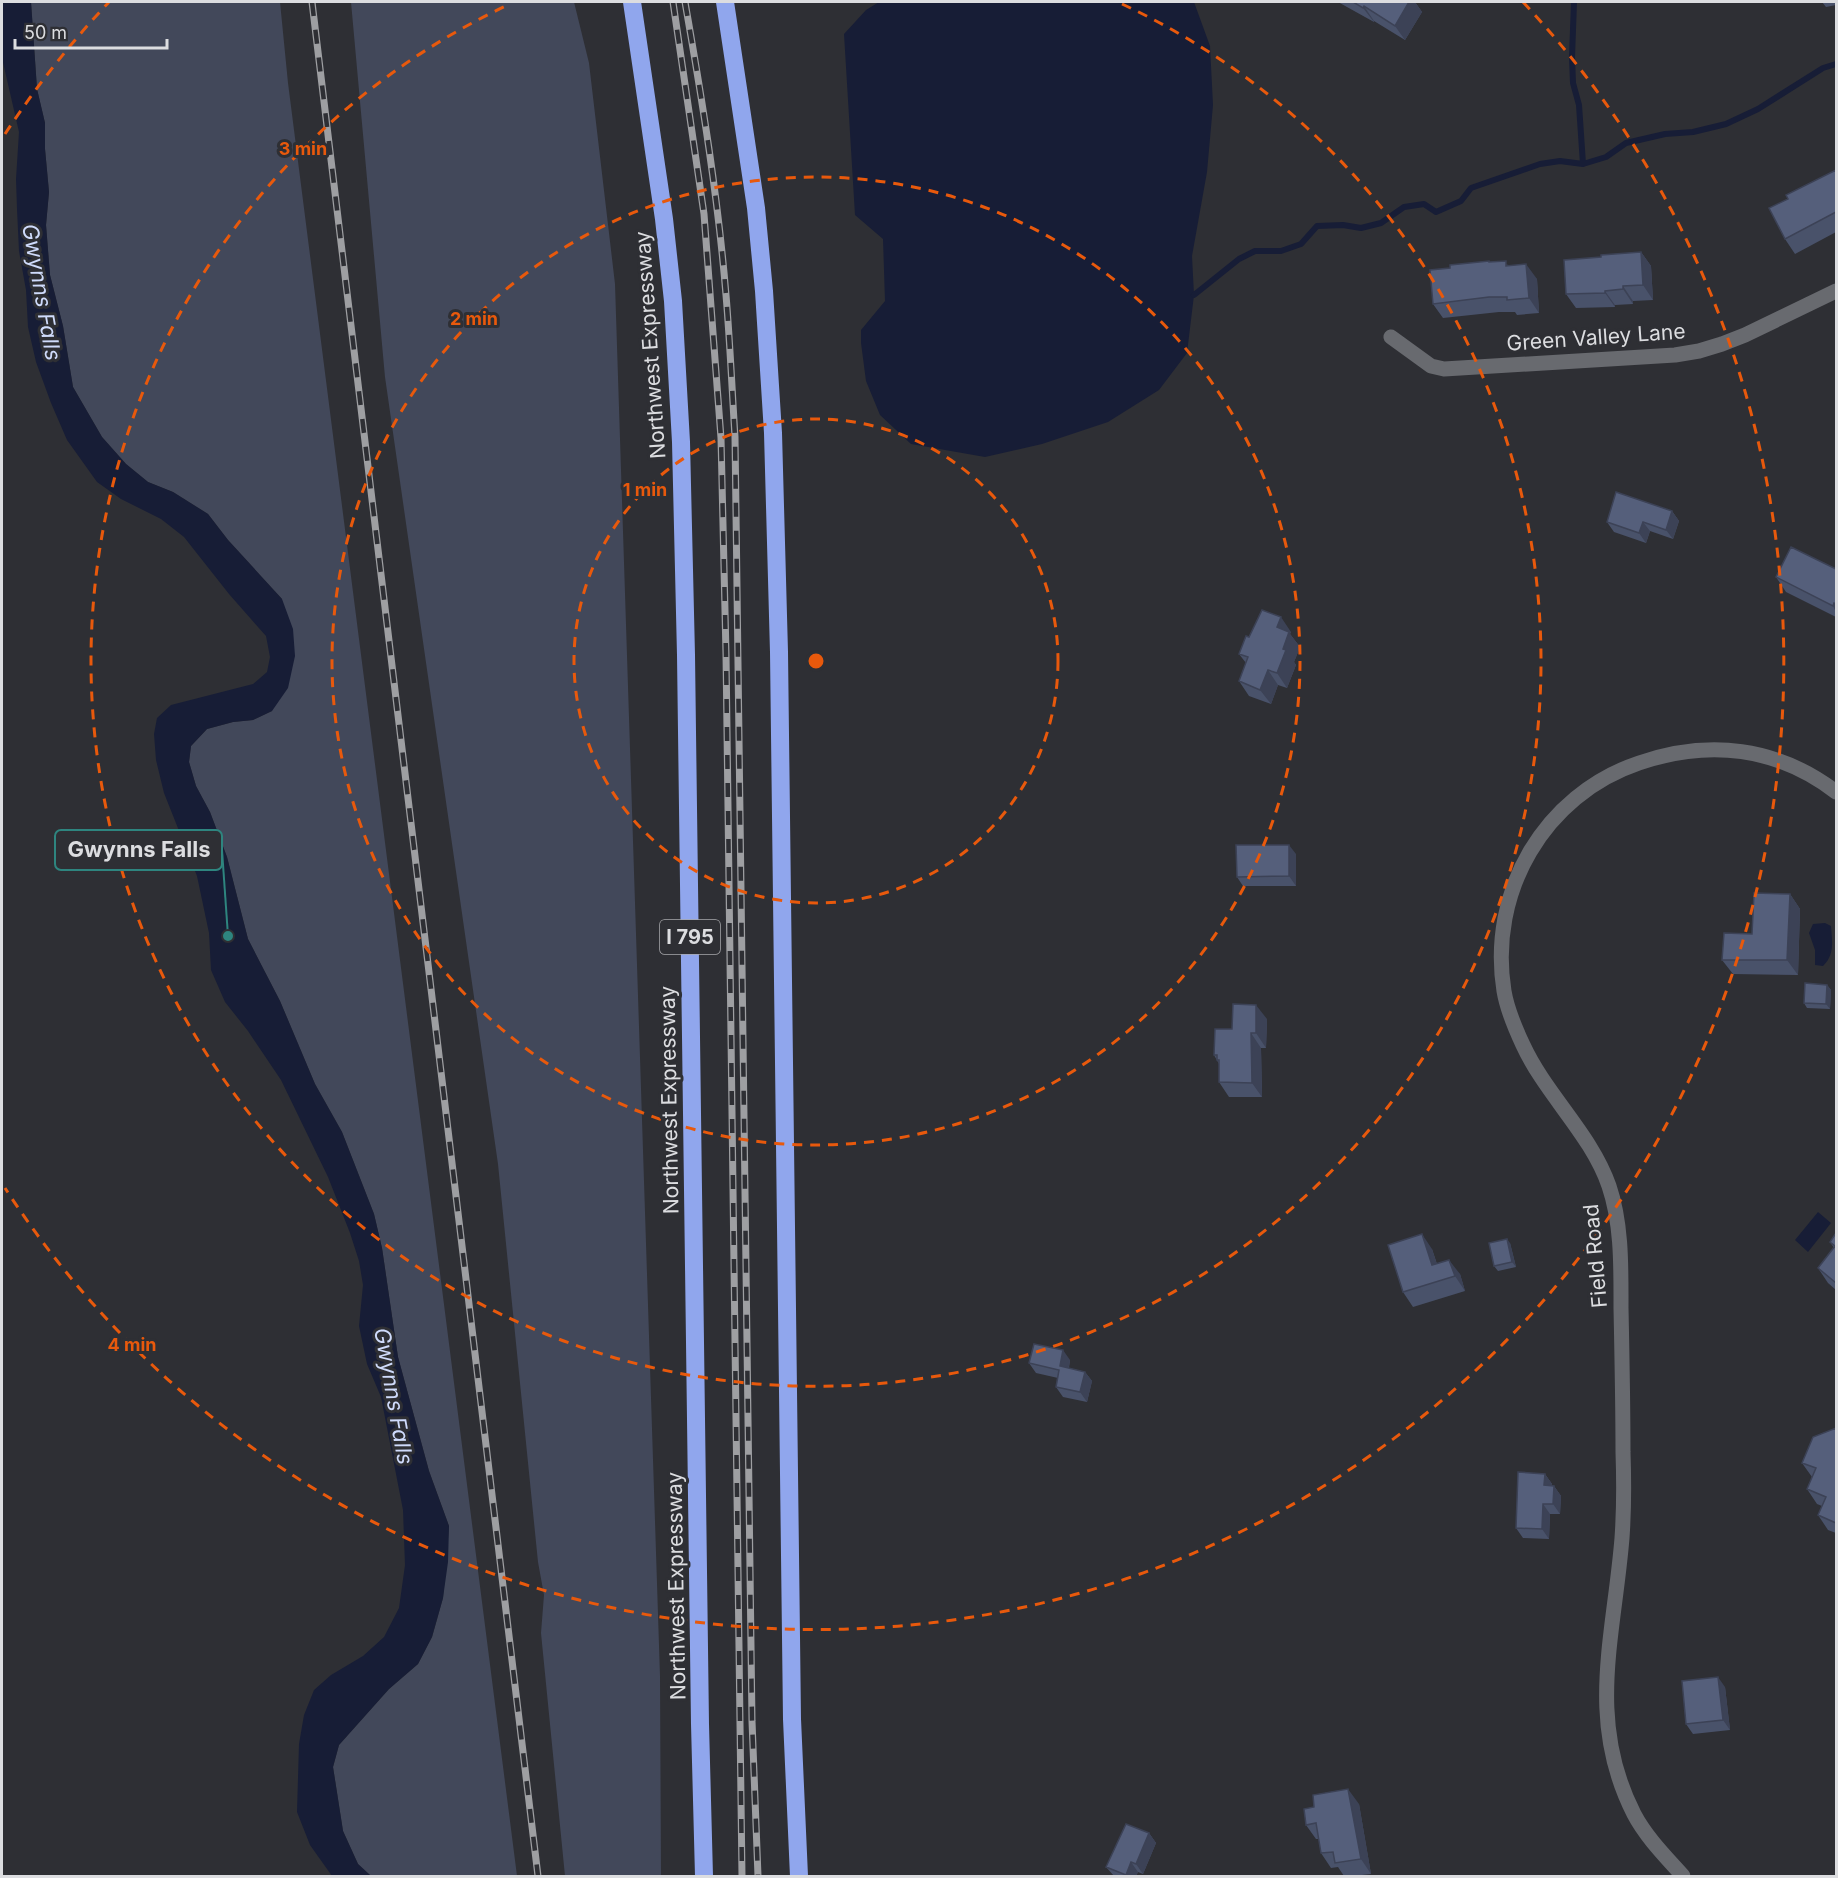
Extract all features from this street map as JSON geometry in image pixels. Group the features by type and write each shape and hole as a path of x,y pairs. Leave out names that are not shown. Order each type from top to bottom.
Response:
{"highway":[{"name":"Northwest Expressway","path":"632,2 664,219 673,301 681,442 704,1876"},
{"path":"725,2 756,208 773,433 779,652 792,1719 799,1876"}],"street":[{"name":"Green Valley Lane","path":"1391,337 1431,366 1444,369 1675,355 1722,344 1836,291"},
{"name":"Field Road","path":"1683,1876 1636,1818 1624,1792 1608,1738 1607,1655 1622,1538 1624,1477 1621,1270 1617,1223 1609,1186 1593,1152 1538,1074 1516,1027 1504,994 1501,966 1503,932 1508,902 1517,876 1545,829 1565,806 1593,784 1625,767 1661,755 1690,749 1717,748 1745,751 1802,770 1836,792"}],"shaded area":[{"path":"31,2 280,2 288,83 517,1876 371,1876 358,1864 343,1831 333,1767 339,1745 389,1689 418,1664 432,1637 443,1598 449,1526 429,1471 398,1357 382,1248 374,1214 342,1132 315,1084 280,1001 248,939 227,857 210,812 196,786 189,762 191,746 207,729 233,722 253,720 272,711 282,599 228,540 208,514 173,492 148,482 126,464 102,437 73,387 63,326 50,275 46,225 49,192 45,123 37,89"},
{"path":"351,2 574,2 589,63 615,284 660,1676 661,1876 565,1876 541,1633 544,1595 538,1562 498,1164 385,377"}],"water":[{"name":"Gwynns Falls","path":"2,2 31,2 37,89 45,123 49,192 46,225 50,275 63,326 73,387 102,437 126,464 148,482 173,492 208,514 228,540 282,599 293,629 295,656 288,688 272,711 253,720 233,722 207,729 191,746 189,762 196,786 210,812 227,857 248,939 280,1001 315,1084 342,1132 374,1214 382,1248 398,1357 429,1471 449,1526 448,1562 443,1598 432,1637 418,1664 389,1689 339,1745 333,1767 343,1831 358,1864 371,1876 332,1876 310,1845 297,1812 299,1744 304,1715 314,1690 331,1675 363,1656 384,1637 399,1608 405,1565 403,1510 381,1397 367,1364 359,1326 363,1285 359,1261 328,1177 281,1080 225,1002 211,970 209,933 197,876 164,793 156,760 154,734 157,718 171,705 253,684 267,672 270,657 266,636 184,537 161,519 121,499 97,482 67,440 51,403 36,362 28,327 26,290 19,251 17,209 19,132 2,58"},
{"path":"879,2 1194,2 1210,46 1213,105 1207,172 1192,256 1194,295 1187,353 1159,390 1108,422 1042,444 985,457 911,444 880,415 866,381 861,330 885,301 883,239 855,215 844,34 866,10"},
{"path":"1825,923 1831,926 1831,952 1823,966 1815,965 1815,950 1809,933 1813,924"},
{"path":"1818,1212 1831,1223 1808,1252 1795,1240"}],"building":[{"path":"1353,2 1409,2 1395,26 1364,6 1363,8"},
{"path":"1836,170 1836,212 1785,239 1769,208 1788,199 1786,195"},
{"path":"1641,252 1643,285 1623,286 1623,289 1605,291 1605,293 1566,294 1564,260"},
{"path":"1506,261 1506,266 1526,264 1529,298 1507,300 1507,297 1489,297 1433,304 1430,270 1450,268 1450,265"},
{"path":"1616,492 1672,511 1666,530 1643,522 1639,533 1607,522"},
{"path":"1791,547 1836,569 1836,604 1834,603 1833,606 1776,577"},
{"path":"1262,610 1281,617 1277,627 1289,632 1283,649 1286,650 1277,673 1268,670 1260,690 1239,681 1248,657 1239,654 1246,636 1249,637"},
{"path":"1236,845 1289,845 1289,876 1237,877"},
{"path":"1754,893 1790,894 1787,960 1722,960 1724,933 1752,934"},
{"path":"1805,983 1827,985 1826,1004 1804,1003"},
{"path":"1233,1004 1256,1005 1256,1033 1251,1033 1252,1083 1219,1082 1219,1060 1217,1060 1217,1055 1214,1055 1215,1029 1232,1029"},
{"path":"1836,1233 1836,1283 1818,1268 1835,1246 1830,1242"},
{"path":"1422,1234 1432,1265 1449,1260 1455,1276 1403,1292 1388,1245"},
{"path":"1507,1239 1512,1262 1494,1266 1489,1243"},
{"path":"1034,1344 1063,1350 1060,1366 1085,1372 1080,1392 1056,1387 1059,1370 1029,1363"},
{"path":"1836,1428 1836,1523 1818,1515 1826,1497 1807,1489 1816,1468 1802,1463 1813,1437"},
{"path":"1518,1472 1545,1474 1544,1485 1554,1486 1553,1504 1543,1504 1542,1529 1516,1528"},
{"path":"1718,1677 1723,1720 1686,1724 1682,1681"},
{"path":"1348,1789 1361,1859 1335,1863 1333,1852 1321,1853 1316,1823 1306,1825 1304,1809 1314,1807 1313,1795"},
{"path":"1126,1824 1149,1833 1136,1864 1131,1862 1126,1875 1106,1867"}],"waterway":[{"path":"1574,2 1573,83 1579,105 1583,164"},
{"path":"1194,295 1239,259 1255,251 1281,251 1301,244 1317,226 1343,225 1361,228 1381,223 1404,207 1424,204 1436,212 1461,201 1471,188 1540,164 1560,161 1583,164 1606,157 1626,143 1726,124 1758,109 1823,68 1836,64"}],"railway":[{"path":"312,2 538,1876"},
{"path":"673,2 704,214 721,438 726,654 742,1876"},
{"path":"685,2 719,222 735,437 752,1721 758,1876"}],"place":[{"name":"Gwynns Falls","path":"228,936"}]}
